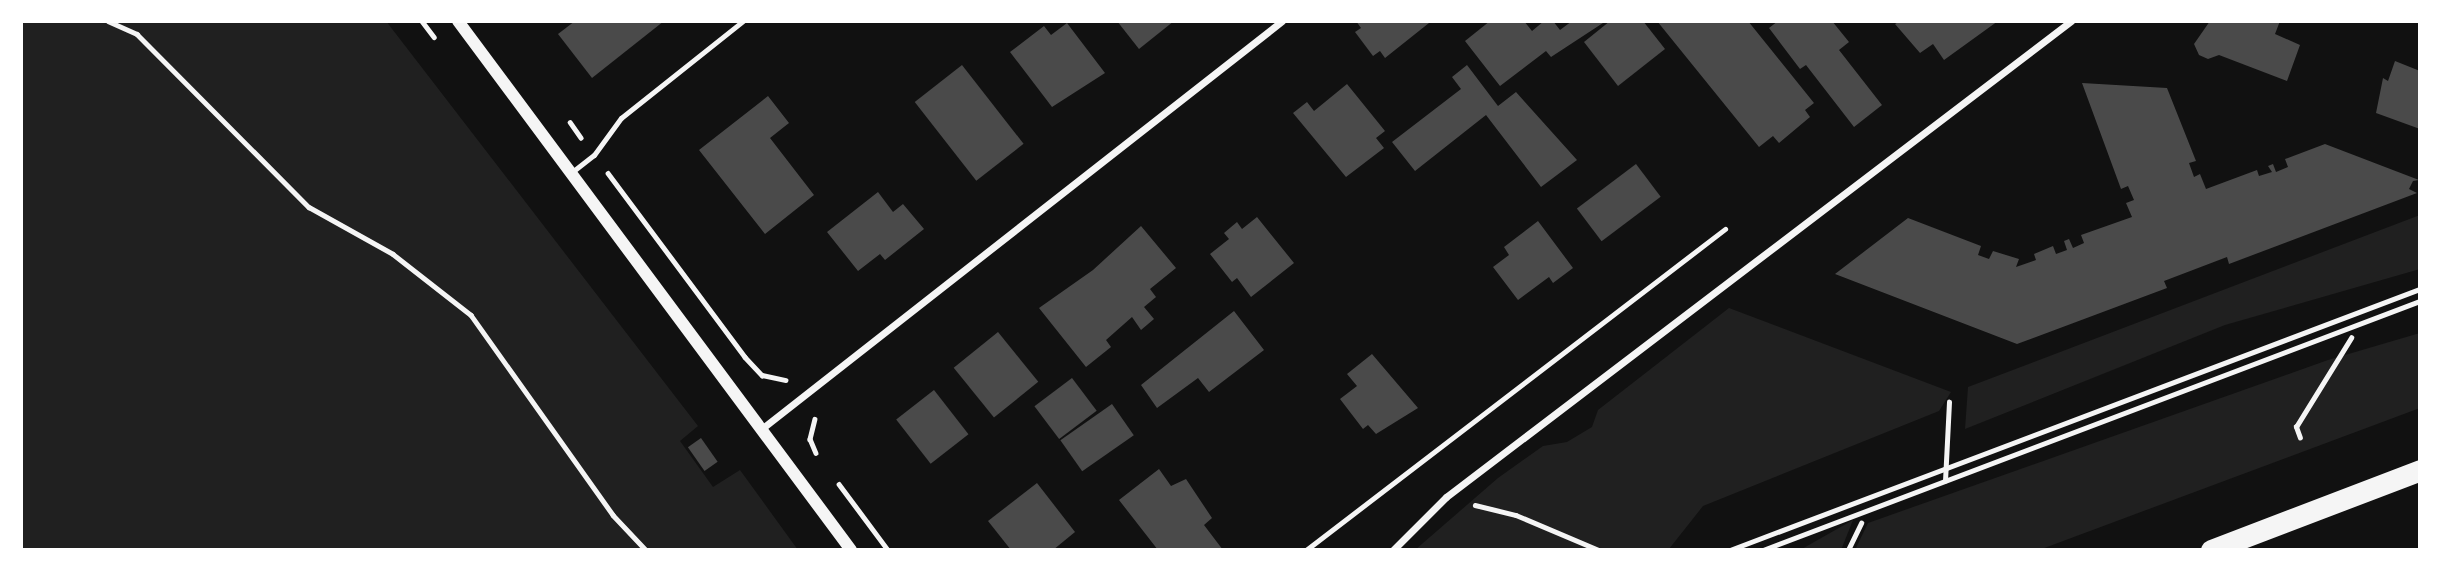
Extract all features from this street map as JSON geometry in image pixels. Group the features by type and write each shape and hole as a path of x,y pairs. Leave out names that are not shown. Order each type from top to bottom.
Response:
{"highway":[{"path":"2211,550 2420,470"}],"street":[{"path":"457,21 851,550"},
{"path":"761,430 1282,21"},
{"path":"1393,550 1446,497 2065,23"}],"lane":[{"path":"572,172 594,155 621,118 743,21"},
{"path":"1306,550 1724,229"}],"path":[{"path":"108,21 137,34 194,86 309,207 393,254 471,315 613,515 646,550"},
{"path":"561,110 745,356 762,375 781,381 793,378 806,394"},
{"path":"1730,550 2420,289"},
{"path":"1763,550 2420,301"},
{"path":"2300,438 2296,427 2351,338"},
{"path":"1945,481 1949,402"},
{"path":"830,472 888,550"},
{"path":"1446,497 1516,515 1599,550"},
{"path":"1848,550 1861,523"}],"shaded area":[{"path":"21,21 386,21 698,426 680,441 713,487 740,470 798,550 21,550"},
{"path":"2420,215 2420,269 2225,325 1965,429 1968,387"},
{"path":"1729,308 1951,392 1939,411 1703,506 1669,549 1415,550 1498,478 1543,446 1567,442 1592,427 1598,410"},
{"path":"2420,333 2420,408 2039,550 1855,550 1868,523 2328,360"},
{"path":"1853,520 1841,550 1800,550"}],"building":[{"path":"575,21 664,21 592,78 558,34"},
{"path":"1117,21 1174,21 1139,49"},
{"path":"1356,21 1429,23 1385,58 1380,51 1373,56 1355,32 1361,28"},
{"path":"1490,21 1524,21 1532,31 1544,21 1553,21 1560,30 1572,21 1606,21 1551,57 1546,51 1500,86 1465,41"},
{"path":"1610,21 1643,21 1665,49 1618,86 1584,42"},
{"path":"1657,21 1748,21 1814,103 1805,110 1810,117 1779,143 1773,136 1759,147"},
{"path":"1778,21 1832,21 1849,42 1839,50 1882,105 1854,127 1806,65 1800,69 1769,28"},
{"path":"1900,21 1998,21 1944,60 1933,44 1920,53 1895,24"},
{"path":"2210,21 2280,21 2275,34 2300,45 2287,81 2219,55 2208,59 2199,55 2194,44"},
{"path":"1067,23 1105,73 1052,107 1010,52 1044,26 1051,35"},
{"path":"2395,61 2420,71 2420,129 2376,113 2383,78 2388,81"},
{"path":"962,65 1024,144 976,181 915,102"},
{"path":"1467,65 1498,106 1516,92 1577,160 1541,187 1486,115 1415,171 1392,142 1461,89 1452,77"},
{"path":"2082,83 2167,88 2196,161 2189,163 2194,177 2200,174 2206,189 2257,170 2259,176 2272,172 2268,166 2273,164 2276,172 2288,167 2285,159 2325,144 2419,180 2413,181 2409,189 2417,193 2229,264 2227,257 2164,281 2167,288 2017,344 1835,274 1908,218 1981,246 1978,255 1989,259 1993,251 2019,259 2016,267 2036,260 2034,254 2053,246 2056,254 2067,250 2064,241 2069,239 2073,248 2084,243 2081,235 2132,217 2126,203 2134,200 2128,186 2121,189"},
{"path":"1347,84 1385,131 1376,138 1384,148 1346,177 1293,113 1307,102 1314,111"},
{"path":"768,96 789,123 770,138 814,195 765,234 699,150"},
{"path":"1636,164 1661,197 1602,241 1577,209"},
{"path":"878,192 893,212 903,204 924,229 885,260 880,254 858,271 827,232"},
{"path":"1257,217 1294,263 1251,297 1237,278 1232,282 1210,254 1229,239 1224,233 1237,222 1242,229"},
{"path":"1538,221 1573,268 1553,283 1549,277 1518,300 1493,267 1509,255 1504,247"},
{"path":"1141,226 1176,268 1150,289 1156,297 1144,307 1154,319 1141,330 1132,317 1106,340 1111,347 1086,367 1039,308 1093,270"},
{"path":"1234,311 1264,350 1209,392 1198,378 1157,408 1141,385"},
{"path":"998,332 1038,382 994,418 954,368"},
{"path":"1372,354 1418,408 1376,434 1368,425 1363,429 1340,399 1357,386 1347,374"},
{"path":"1072,378 1097,411 1059,439 1034,406"},
{"path":"934,390 968,434 931,464 896,420"},
{"path":"1112,404 1134,435 1082,471 1060,440"},
{"path":"701,438 718,462 705,471 688,447"},
{"path":"1159,469 1171,486 1186,479 1212,518 1204,525 1223,550 1158,550 1119,500"},
{"path":"1037,483 1075,532 1053,550 1011,550 988,521"}]}
